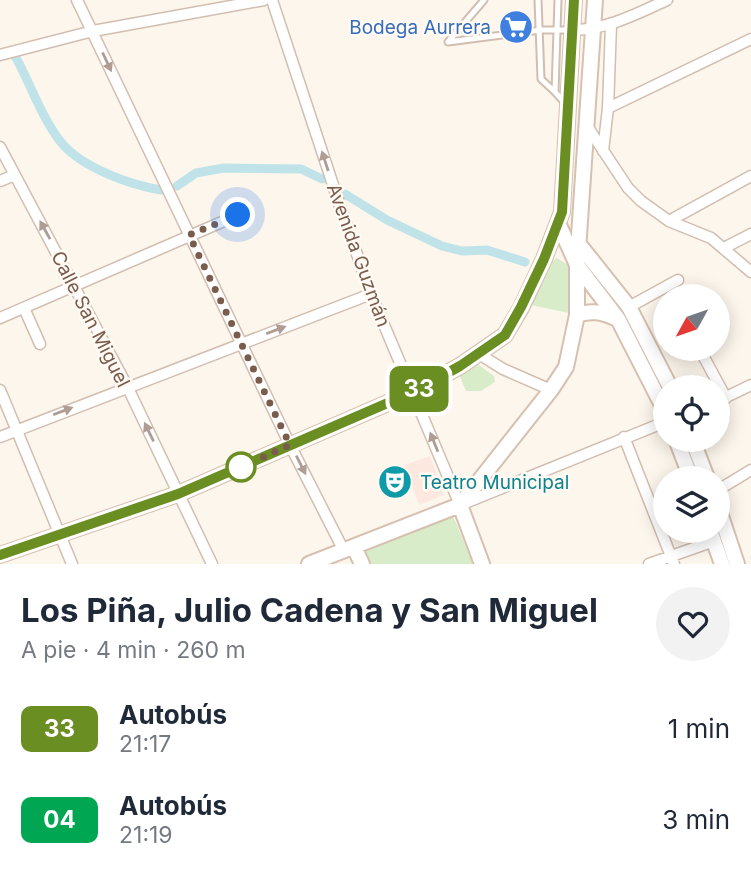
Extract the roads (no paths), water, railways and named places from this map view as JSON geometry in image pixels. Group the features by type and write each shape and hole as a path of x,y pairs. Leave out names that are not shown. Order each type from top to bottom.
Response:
{"main road":[{"path":"0,555 178,494 413,392 479,355 505,335 544,259 561,218 574,0"},
{"path":"309,564 460,505 551,390 565,367 570,355 577,315 577,265 596,0"},
{"path":"561,218 574,223 580,219"},
{"path":"561,218 577,265"},
{"path":"579,243 629,307 665,375"},
{"path":"544,259 563,255 572,259 618,319 653,388"},
{"path":"577,315 589,311 618,319"},
{"path":"460,505 482,564"},
{"path":"714,543 722,564"},
{"path":"730,543 737,564"},
{"path":"349,549 362,564"}],"street":[{"path":"78,0 290,445 349,549"},
{"path":"0,55 93,31 264,0"},
{"name":"Avenida Guzmán","path":"272,0 372,294 460,505"},
{"path":"574,30 594,30 667,0"},
{"path":"603,152 608,108 611,24"},
{"path":"608,108 751,39"},
{"path":"586,125 628,188 668,221 711,238 751,272"},
{"name":"Calle San Miguel","path":"0,147 127,386 212,564"},
{"path":"0,181 15,175"},
{"path":"668,221 751,176"},
{"path":"0,318 238,215"},
{"path":"724,248 751,234"},
{"path":"629,307 678,279"},
{"path":"0,437 372,294"},
{"path":"24,309 40,344"},
{"path":"479,355 551,390"},
{"path":"730,395 751,384"},
{"path":"0,390 72,564"},
{"path":"460,505 653,426"},
{"path":"624,437 673,560"},
{"path":"730,482 751,470"},
{"path":"649,564 673,560 701,543"}],"lane":[{"path":"484,0 448,42 541,30 574,30"},
{"path":"538,0 541,79 568,106"},
{"path":"555,92 558,0"}],"waterway":[{"path":"14,54 47,120 69,150 106,173 161,190"},
{"path":"177,186 196,173 224,168 301,169 322,179"},
{"path":"345,194 387,220 442,246 462,251 487,250 525,262"}],"place":[{"name":"Bodega Aurrera","path":"516,27"},
{"name":"Teatro Municipal","path":"395,482"}]}
